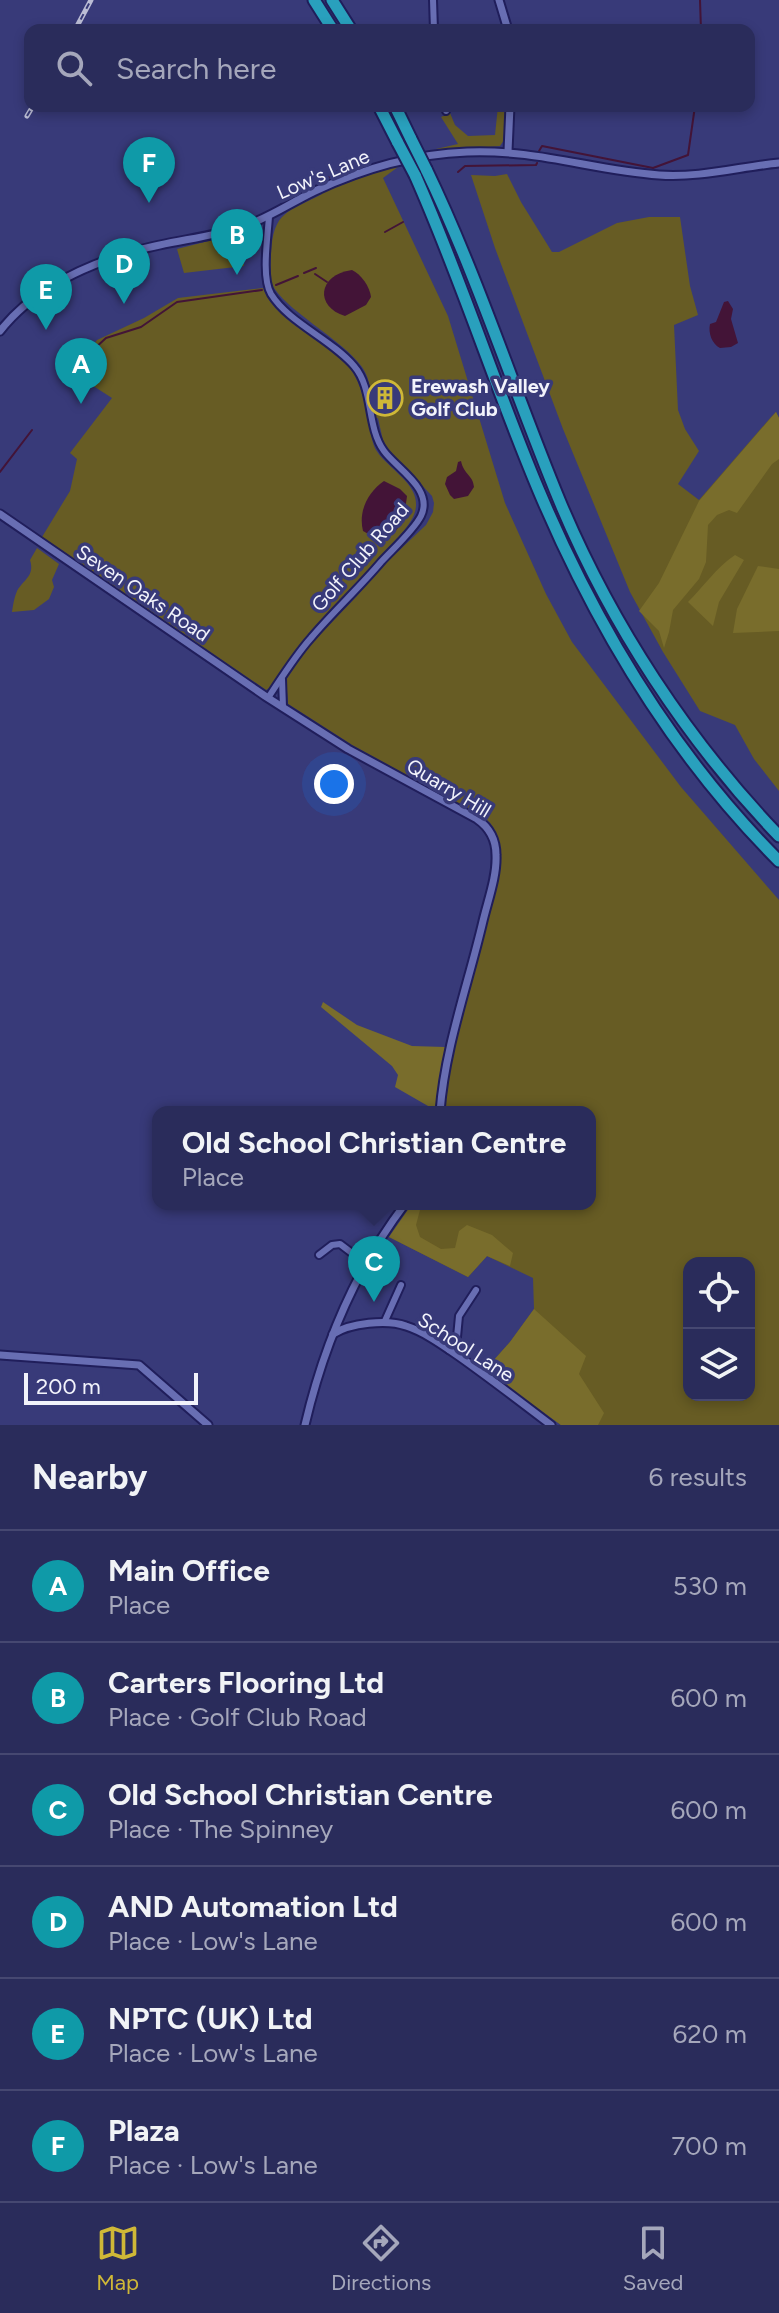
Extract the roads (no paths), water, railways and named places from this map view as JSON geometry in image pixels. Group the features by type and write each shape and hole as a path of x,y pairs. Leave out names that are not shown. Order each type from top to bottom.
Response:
{"highway":[{"path":"314,0 329,24"},
{"path":"332,0 347,24"},
{"path":"382,112 415,175 453,262 538,489 587,593 659,715 698,769 779,861"},
{"path":"398,112 470,265 560,501 594,574 679,715 779,836"}],"street":[{"path":"433,0 434,24"},
{"path":"499,0 506,24"},
{"path":"508,151 510,112"},
{"name":"Low's Lane","path":"0,331 33,298 71,275 139,249 217,234 269,216 324,187 394,162 458,152 508,151 635,172 685,176 779,163"},
{"name":"Golf Club Road","path":"268,698 313,635 421,517 423,501 418,487 379,444 364,383 357,369 328,342 292,316 272,295 267,280 269,216"},
{"name":"Seven Oaks Road","path":"0,514 268,698"},
{"path":"281,678 283,707"},
{"name":"Quarry Hill","path":"268,698 348,749 477,819 493,836 496,861 448,1053 441,1106"},
{"path":"305,1425 319,1368 343,1308 365,1263 401,1210"},
{"path":"318,1256 332,1245 340,1244 365,1263"},
{"path":"384,1323 401,1285"},
{"path":"449,1350 457,1337 458,1320 474,1293 464,1290"},
{"path":"343,1308 354,1325"},
{"name":"School Lane","path":"333,1334 343,1327 354,1325 384,1323 407,1326 449,1350 551,1425"},
{"path":"0,1355 136,1364 208,1425"}],"waterway":[{"path":"700,0 701,24"},
{"path":"539,151 542,146 653,168 688,155 694,112"},
{"path":"329,177 369,156"},
{"path":"458,172 465,166 537,163"},
{"path":"385,232 403,222"},
{"path":"304,273 316,268"},
{"path":"315,274 327,282"},
{"path":"276,285 298,276"},
{"path":"80,373 93,350 106,338 141,327 177,302 262,290"},
{"path":"0,472 32,430"}],"railway":[{"path":"78,24 91,0"},
{"path":"27,116 29,112"}],"place":[{"name":"Plaza","path":"149,203"},
{"name":"Carters Flooring Ltd","path":"237,275"},
{"name":"AND Automation Ltd","path":"124,304"},
{"name":"NPTC (UK) Ltd","path":"46,330"},
{"name":"Erewash Valley Golf Club","path":"385,398"},
{"name":"Main Office","path":"81,404"},
{"name":"Old School Christian Centre","path":"374,1302"}]}
